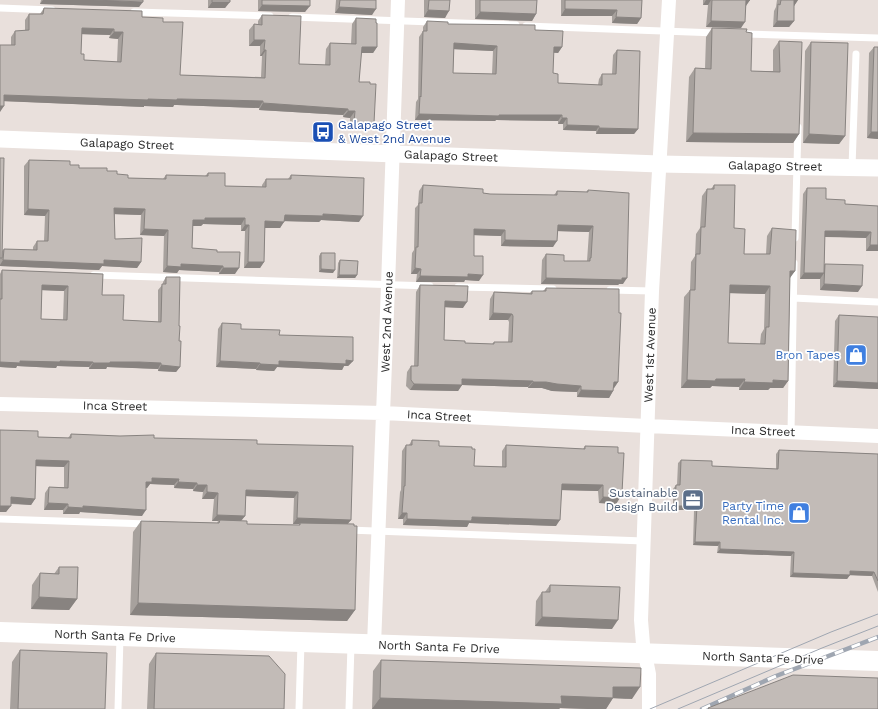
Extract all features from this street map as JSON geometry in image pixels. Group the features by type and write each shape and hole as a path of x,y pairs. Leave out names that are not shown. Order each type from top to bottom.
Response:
{"main road":[{"name":"North Santa Fe Drive","path":"0,632 878,661"}],"street":[{"name":"West 2nd Avenue","path":"374,645 398,0"},
{"name":"West 1st Avenue","path":"649,709 649,674 641,620 652,291 669,0"},
{"name":"Galapago Street","path":"0,139 659,164 878,168"},
{"name":"Inca Street","path":"0,404 383,413 878,436"}],"lane":[{"path":"0,8 63,10"},
{"path":"126,12 276,16"},
{"path":"284,17 728,33"},
{"path":"736,34 878,38"},
{"path":"852,167 856,54"},
{"path":"791,432 798,116"},
{"path":"86,274 435,287"},
{"path":"450,287 559,289"},
{"path":"605,290 652,291"},
{"path":"794,298 878,302"},
{"path":"0,519 157,524"},
{"path":"337,530 644,541"},
{"path":"118,709 120,636"},
{"path":"299,709 301,642"},
{"path":"349,709 351,644"}],"building":[{"path":"93,0 143,0 143,2"},
{"path":"212,0 230,0 230,2 212,2"},
{"path":"262,0 310,0 310,6 262,5"},
{"path":"340,0 376,0 376,9 339,7"},
{"path":"429,0 450,0 449,11 428,10"},
{"path":"480,0 537,0 536,14 480,12"},
{"path":"565,0 642,0 641,18 616,17 617,10 565,9"},
{"path":"712,0 746,0 745,22 711,21"},
{"path":"781,0 794,0 794,21 777,21 778,4 780,5"},
{"path":"44,8 142,11 142,17 163,18 163,22 183,22 180,75 265,78 265,40 254,40 254,24 262,25 262,15 301,16 299,64 330,65 330,43 356,44 356,18 376,19 377,47 362,47 359,82 370,82 370,84 376,84 374,123 354,122 355,111 348,111 348,109 263,103 263,101 181,99 148,100 4,95 4,106 0,106 0,45 15,45 15,31 29,30 29,14 43,14","holes":["82,28 114,29 114,32 123,32 121,62 84,60 84,54 81,54"]},
{"path":"427,21 448,22 448,24 535,25 535,30 563,31 562,47 554,47 553,73 558,74 558,83 602,85 602,74 616,74 617,50 640,51 638,129 567,125 567,118 562,118 562,115 499,116 419,114 423,31 427,31","holes":["454,43 497,46 496,74 453,73"]},
{"path":"712,28 747,29 746,32 752,33 751,71 780,72 779,41 802,42 799,134 693,133 695,68 711,69"},
{"path":"811,42 848,43 845,136 809,134"},
{"path":"874,47 878,47 878,132 871,132"},
{"path":"0,158 4,158 2,258 0,258"},
{"path":"29,160 70,161 70,165 79,165 79,168 107,168 107,171 117,171 117,174 128,175 128,178 166,179 166,175 208,176 208,173 225,173 225,186 266,187 266,179 291,179 291,175 364,178 363,216 323,214 323,216 285,215 284,222 265,221 264,262 248,262 249,225 245,225 245,218 205,218 205,220 193,220 192,248 217,250 217,252 240,252 239,268 181,264 181,267 167,266 168,230 144,229 145,209 114,208 115,239 142,238 141,262 104,260 104,264 3,260 4,249 37,250 37,241 48,241 49,210 28,209"},
{"path":"423,185 483,189 483,193 490,194 557,195 557,191 588,192 588,190 629,193 627,278 622,278 622,280 546,278 546,254 564,255 564,261 590,261 591,258 593,226 558,225 557,241 505,240 505,230 474,229 474,256 483,256 483,275 468,274 468,277 420,276 421,269 415,268 416,247 418,247 419,203 422,203"},
{"path":"714,185 735,185 734,228 745,229 744,254 770,254 772,228 796,230 795,271 790,271 788,381 773,380 773,383 744,382 745,379 716,379 715,381 687,380 690,290 695,290 696,254 700,254 701,227 705,227 707,189 714,189","holes":["730,285 770,286 769,327 766,327 765,344 728,343"]},
{"path":"807,188 826,188 826,199 845,200 845,204 878,206 878,245 870,245 871,232 825,231 824,273 804,273"},
{"path":"321,253 335,253 335,270 321,269"},
{"path":"340,260 358,261 357,275 339,275"},
{"path":"825,264 863,265 862,286 824,284"},
{"path":"2,270 103,274 102,295 124,295 123,320 161,322 162,284 166,284 166,277 180,277 180,367 161,365 161,363 139,362 0,362 0,299 2,299","holes":["42,285 68,286 67,320 41,319"]},
{"path":"420,285 468,286 467,302 445,301 444,340 465,341 465,343 494,344 494,342 512,342 513,316 512,314 493,313 494,292 532,294 532,291 546,291 546,288 619,289 619,313 621,313 618,382 614,382 613,391 581,390 581,386 533,381 462,379 462,385 414,384 411,380 411,366 418,366"},
{"name":"Bron Tapes","path":"839,315 878,317 878,383 837,381"},
{"path":"222,323 241,324 241,329 280,330 279,335 353,337 353,361 346,360 346,364 279,361 279,365 220,361"},
{"path":"0,430 38,431 38,437 71,438 71,434 120,436 154,435 154,438 257,440 257,444 353,446 351,520 297,518 298,492 246,490 245,516 217,515 218,493 207,492 207,485 178,482 179,479 152,478 152,482 146,482 146,510 83,506 83,508 68,507 68,504 48,503 49,487 68,488 69,461 36,460 35,499 11,497 11,506 0,506"},
{"path":"412,440 439,441 439,446 472,447 472,449 475,449 474,466 506,467 506,445 585,449 585,446 618,447 618,453 624,453 622,493 620,493 620,498 603,497 603,485 562,484 560,520 472,517 471,521 407,519 407,513 402,513 405,486 406,445 412,445"},
{"name":"Party Time Rental Inc.","path":"779,450 878,454 878,581 874,572 850,571 850,575 793,573 794,552 720,549 720,542 695,542 697,506 675,506 676,485 680,485 681,460 712,461 712,466 778,469"},
{"path":"220,520 247,521 247,524 300,525 300,523 354,524 354,526 357,526 355,610 138,603 141,521 219,523"},
{"path":"59,567 78,567 77,599 39,597 40,573 59,574"},
{"path":"550,585 620,587 618,620 542,617 542,592 550,592"},
{"path":"20,650 107,653 105,709 18,709"},
{"path":"156,653 269,656 285,674 284,709 154,709"},
{"path":"381,660 641,668 640,687 613,687 613,698 561,696 562,704 380,698"},
{"path":"793,675 878,678 878,709 708,708"}],"tram line":[{"path":"650,709 831,632 878,614"},
{"path":"678,709 878,626"}],"railway":[{"path":"702,709 776,676 878,637"}],"place":[{"name":"Galapago Street & West 2nd Avenue","path":"323,132"},
{"name":"Bron Tapes","path":"856,355"},
{"name":"Sustainable Design Build","path":"693,500"},
{"name":"Party Time Rental Inc.","path":"799,513"}]}
